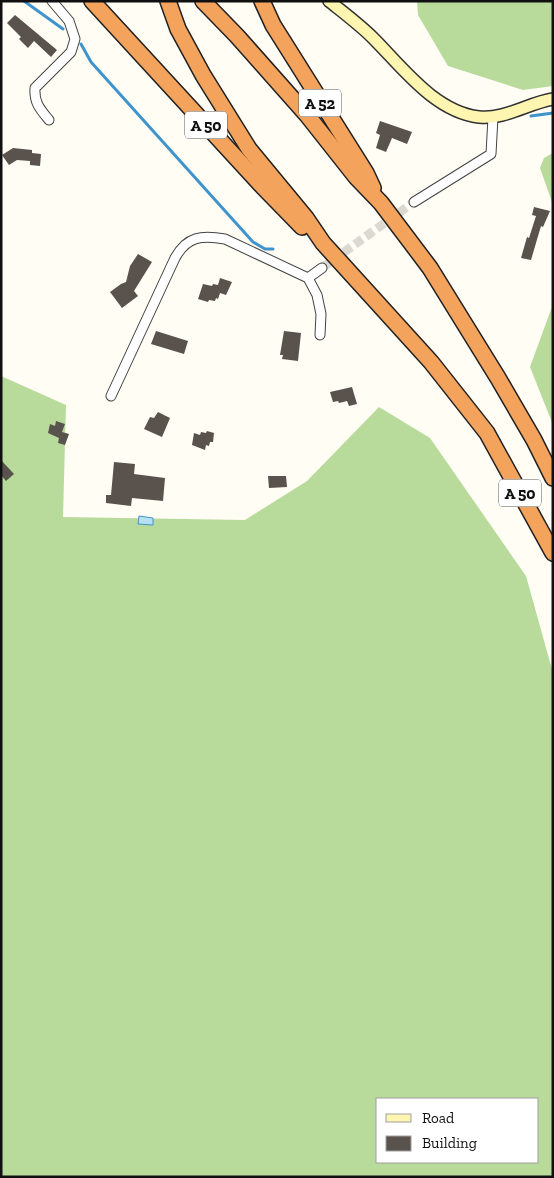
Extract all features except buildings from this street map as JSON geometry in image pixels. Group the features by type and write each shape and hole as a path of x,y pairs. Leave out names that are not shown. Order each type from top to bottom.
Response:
{"highway":[{"name":"A 50","path":"92,1 280,206 298,224 323,243 431,362 487,433 553,553"},
{"path":"168,1 178,29 203,75 249,149 306,218 323,243"},
{"name":"A 50","path":"203,1 237,36 307,115 356,177 380,203 430,268 498,378 534,440 553,478"},
{"name":"A 52","path":"262,1 273,25 366,173 380,203"}],"main road":[{"path":"329,1 372,37 427,94 451,108 479,117 493,117 553,99"}],"street":[{"path":"49,120 34,99 35,88 71,52 75,39 69,21 52,1"},
{"path":"414,202 492,154 493,117"},
{"path":"111,396 181,248 187,242 204,237 225,239 308,278 317,295 321,314 320,335"},
{"path":"308,278 322,268"}],"green space":[{"path":"417,1 553,1 553,86 523,90 448,66 418,15"},
{"path":"553,153 553,205 540,168 544,158"},
{"path":"553,304 553,425 530,367"},
{"path":"1,376 66,405 63,517 245,520 307,481 379,407 430,438 526,576 553,673 553,1177 1,1177"}],"water":[{"path":"139,516 153,518 153,525 138,524"}],"waterway":[{"path":"24,1 63,29"},
{"path":"81,44 91,62 253,242 265,249 273,249"},
{"path":"531,116 553,113"}],"tunnel":[{"path":"322,268 414,202"}]}
